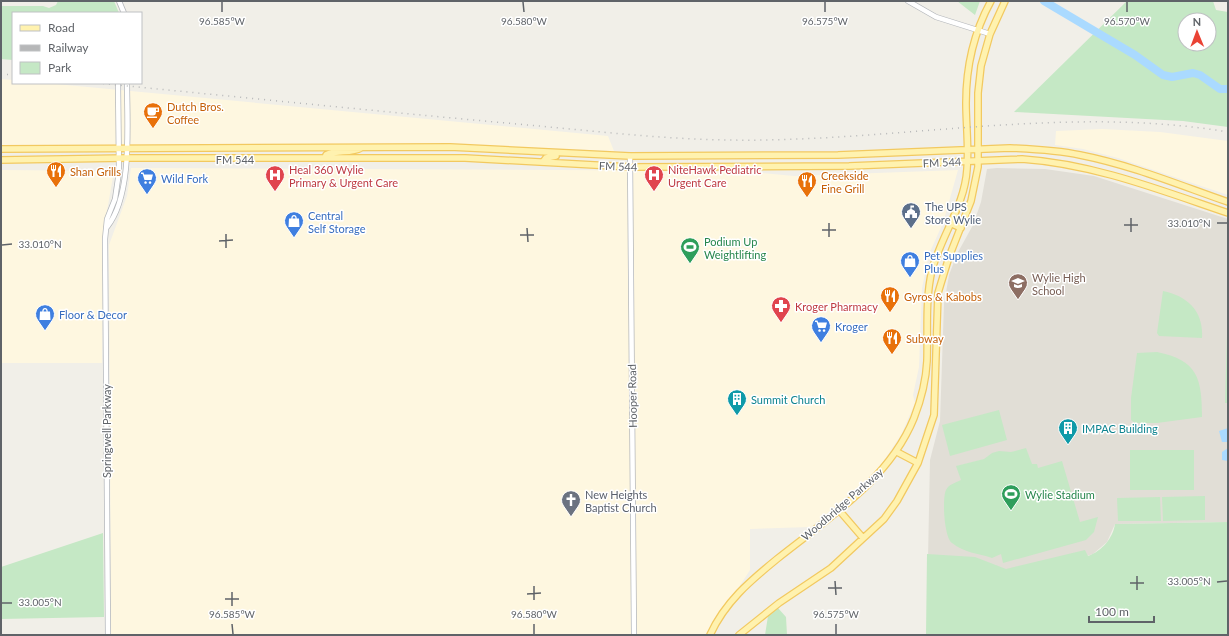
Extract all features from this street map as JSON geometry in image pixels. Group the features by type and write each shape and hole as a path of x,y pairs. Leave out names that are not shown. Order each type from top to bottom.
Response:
{"main road":[{"name":"Woodbridge Parkway","path":"710,635 727,605 747,583 859,492 897,452 914,418 924,390 927,362 926,321 928,292 932,271 939,248 963,190 967,171 967,77 978,30 991,1"},
{"path":"739,635 779,603 831,568 884,519 897,501 918,463 934,414 938,293 949,257 962,228 972,197 978,160 978,83 990,34 1005,1"},
{"path":"325,158 326,155 334,152 354,152 363,147"},
{"name":"FM 544","path":"1,149 450,147 630,156 838,155 978,149 1023,149 1062,152 1106,161 1155,176 1228,202"},
{"path":"243,148 243,159"},
{"path":"18,149 18,160"},
{"path":"543,162 545,158 550,156 569,157 578,154"},
{"path":"742,155 742,167"},
{"name":"FM 544","path":"1,160 119,158 483,159 631,168 864,165 1022,159 1089,168 1228,213"},
{"path":"1151,187 1155,176"},
{"path":"950,223 962,228"},
{"path":"928,292 938,293"},
{"path":"927,362 936,362"},
{"path":"897,452 918,463"},
{"path":"838,509 863,538"}],"street":[{"path":"119,1 124,12"},
{"path":"908,1 929,14 990,34"},
{"name":"Springwell Parkway","path":"108,635 105,240 107,219 118,186 118,84"},
{"name":"Springwell Parkway","path":"107,227 112,221 124,191 127,84"},
{"path":"118,98 127,98"},
{"name":"Hooper Road","path":"630,156 634,635"}],"shaded area":[{"path":"1,79 12,80 12,84 56,84 608,136 614,151 443,144 1,146"},
{"path":"1102,129 1160,132 1228,141 1228,195 1118,158 1083,149 1055,145 1056,131"},
{"path":"131,168 742,171 794,176 958,170 943,223 929,254 922,288 919,367 913,395 915,403 901,435 877,471 811,527 750,529 750,570 708,635 111,635 109,245 127,196"},
{"path":"987,169 1045,169 1094,176 1228,219 1228,522 1115,524 1107,542 1093,554 927,608 930,460 940,421 944,304 949,275 957,254 973,225 981,202"},
{"path":"1,170 114,171 103,234 102,363 1,363"}],"green space":[{"path":"58,1 114,1 119,12 12,12 12,60 1,59 1,6 43,6 49,8 56,5"},
{"path":"957,1 980,1 975,15"},
{"path":"1127,1 1213,1 1216,10 1228,12 1228,127 1183,121 1014,112"},
{"path":"1163,291 1180,297 1193,307 1200,320 1202,338 1159,336 1157,333"},
{"path":"1227,333 1228,403 1225,403"},
{"path":"1157,352 1181,360 1195,373 1201,392 1202,417 1157,423 1135,423 1131,420 1131,398 1137,353"},
{"path":"999,410 1007,440 950,456 942,425"},
{"name":"Wylie Stadium","path":"1026,448 1032,464 1037,464 1038,468 1062,461 1080,522 1098,517 1094,532 1086,540 1003,563 1001,554 992,558 966,551 952,543 947,533 944,518 944,501 947,488 961,480 956,466 984,459 992,453 999,451 1011,452"},
{"path":"1130,450 1194,450 1194,490 1130,490"},
{"path":"1205,496 1205,520 1163,521 1162,497"},
{"path":"1160,497 1161,521 1118,521 1117,498"},
{"path":"1228,522 1228,635 926,635 927,554 975,557 1006,569 1085,550 1088,556 1093,554 1098,551 1109,539 1115,524"},
{"path":"103,533 104,617 1,619 1,567"},
{"path":"778,608 786,617 787,635 765,635 768,616"}],"water":[{"path":"1228,428 1228,442 1222,442 1219,431"},
{"path":"1228,448 1228,461 1222,460 1222,452"}],"waterway":[{"path":"1044,1 1135,55 1163,75 1172,77 1193,73 1200,75 1220,89 1228,89"}],"railway":[{"path":"1,74 12,75"},
{"path":"107,84 603,132 702,139 790,139 1041,123 1103,122 1166,124 1228,132"}],"place":[{"name":"Dutch Bros. Coffee","path":"153,129"},
{"name":"Shan Grills","path":"56,188"},
{"name":"Heal 360 Wylie Primary & Urgent Care","path":"275,192"},
{"name":"NiteHawk Pediatric Urgent Care","path":"654,192"},
{"name":"Wild Fork","path":"147,195"},
{"name":"Creekside Fine Grill","path":"807,198"},
{"name":"The UPS Store Wylie","path":"911,229"},
{"name":"Central Self Storage","path":"294,238"},
{"name":"Podium Up Weightlifting","path":"690,264"},
{"name":"Pet Supplies Plus","path":"910,278"},
{"name":"Wylie High School","path":"1018,300"},
{"name":"Gyros & Kabobs","path":"890,313"},
{"name":"Kroger Pharmacy","path":"781,323"},
{"name":"Floor & Decor","path":"45,331"},
{"name":"Kroger","path":"821,343"},
{"name":"Subway","path":"892,355"},
{"name":"Summit Church","path":"737,416"},
{"name":"IMPAC Building","path":"1068,445"},
{"name":"Wylie Stadium","path":"1011,511"},
{"name":"New Heights Baptist Church","path":"571,517"}]}
